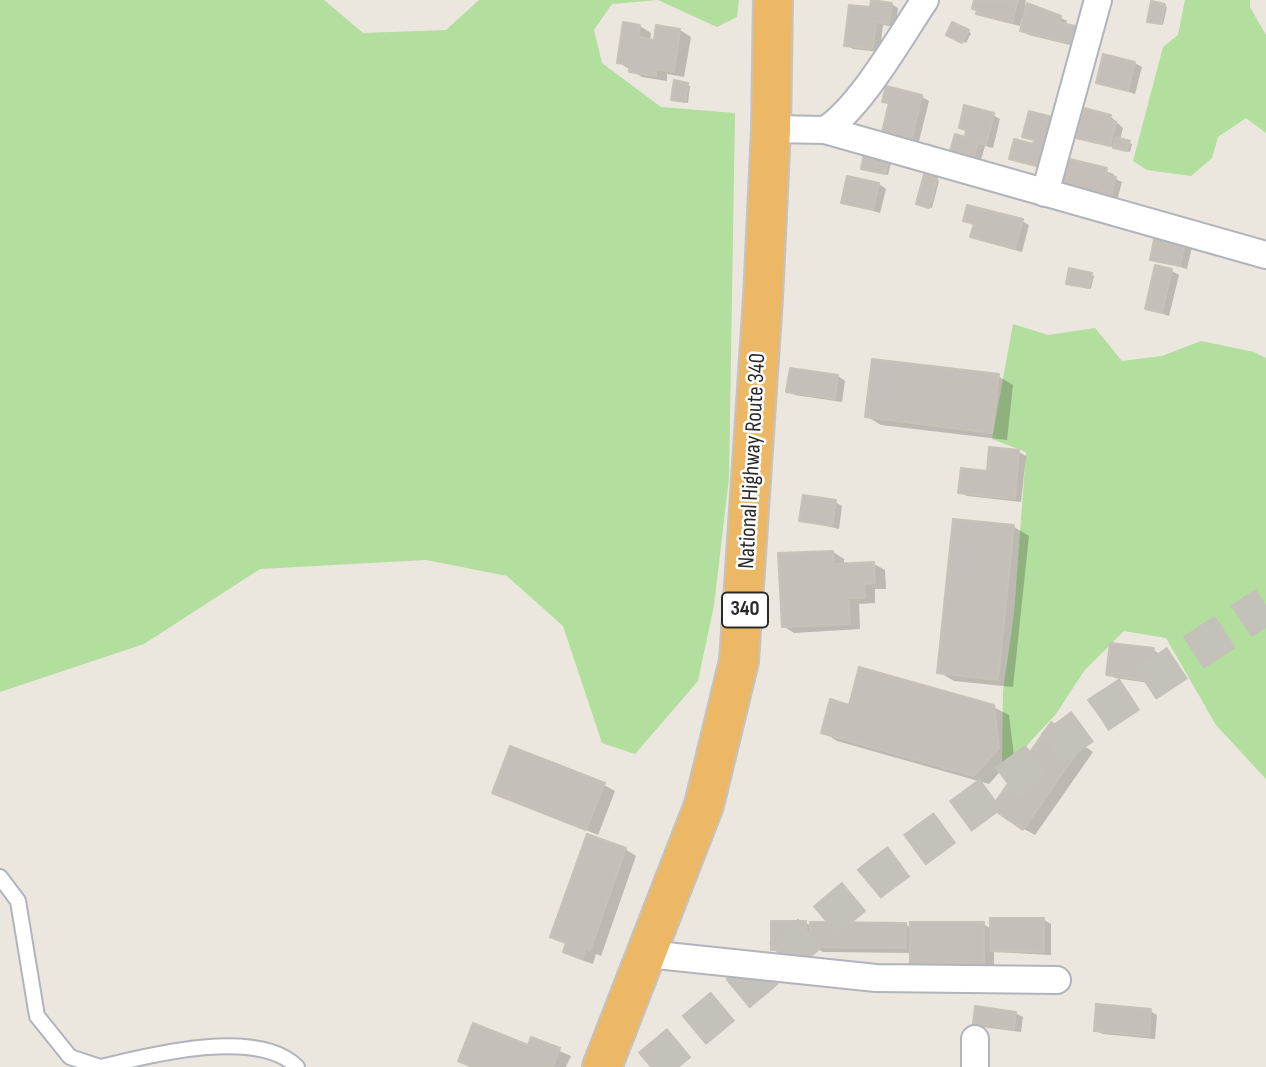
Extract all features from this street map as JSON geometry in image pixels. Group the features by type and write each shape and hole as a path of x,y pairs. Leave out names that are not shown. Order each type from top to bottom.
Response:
{"highway":[{"name":"National Highway Route 340","path":"602,1067 704,805 739,661 756,423 771,129 773,0"}],"street":[{"path":"825,130 838,122 857,99 925,0"},
{"path":"1045,192 1098,0"},
{"path":"771,129 825,130 1266,255"},
{"path":"647,954 876,978 1057,980"},
{"path":"975,1039 975,1067"}],"lane":[{"path":"0,877 18,901 37,1016 70,1057 100,1067 167,1050 243,1046 289,1059 297,1067"}],"green space":[{"path":"0,0 324,0 363,33 446,30 479,0 658,0 612,4 594,30 602,63 661,107 735,113 729,478 714,605 698,681 635,754 602,743 563,626 507,576 426,560 260,569 144,644 0,692"},
{"path":"658,0 739,0 737,17 717,27"},
{"path":"1185,0 1250,0 1250,7 1266,35 1266,133 1246,118 1218,137 1212,158 1191,176 1147,170 1133,161 1163,47 1178,35"},
{"path":"1013,324 1048,335 1095,328 1122,361 1162,356 1201,341 1254,352 1266,358 1266,779 1216,725 1166,638 1124,631 1084,671 1056,714 1002,772 1003,691 1014,614 1026,452 992,439"}],"building":[{"path":"871,0 892,3 889,24 876,22 873,49 844,46 849,5 870,7"},
{"path":"974,0 1018,0 1012,23 976,14 977,10 972,9"},
{"path":"1151,1 1165,4 1161,24 1147,22"},
{"path":"1027,3 1061,16 1059,22 1079,27 1075,45 1020,31"},
{"path":"623,22 640,25 638,37 654,40 656,25 680,29 674,72 656,69 656,76 629,72 630,65 617,63"},
{"path":"952,22 969,30 962,43 946,35"},
{"path":"1103,54 1135,62 1128,91 1096,83"},
{"path":"674,80 688,83 685,102 671,100"},
{"path":"886,86 922,95 911,143 881,136 889,103 882,102"},
{"path":"964,105 994,113 986,145 978,143 974,157 950,151 955,134 965,137 966,130 959,128"},
{"path":"1084,108 1111,115 1109,120 1116,122 1110,146 1076,138"},
{"path":"1029,111 1052,117 1040,167 1009,159 1014,139 1033,144 1034,140 1022,137"},
{"path":"1116,137 1130,141 1127,151 1113,148"},
{"path":"864,154 889,160 885,174 861,169"},
{"path":"1066,158 1107,168 1106,174 1116,177 1110,199 1059,186"},
{"path":"924,174 937,178 929,208 916,204"},
{"path":"847,176 879,183 873,210 841,203"},
{"path":"967,205 1023,219 1015,249 970,237 974,224 963,221"},
{"path":"1155,235 1185,242 1180,266 1150,260"},
{"path":"1155,265 1172,269 1162,313 1145,309"},
{"path":"1069,268 1092,273 1089,288 1066,284"},
{"path":"872,359 999,374 992,433 865,417"},
{"path":"790,368 838,375 835,399 786,392"},
{"path":"989,447 1019,450 1015,499 958,493 961,468 987,471"},
{"path":"803,495 836,500 832,526 799,521"},
{"path":"953,519 1014,525 998,680 937,673"},
{"path":"833,551 834,564 874,562 875,583 864,584 865,598 848,598 850,624 782,627 778,553"},
{"path":"1110,643 1154,648 1150,681 1106,675"},
{"path":"859,667 994,705 999,748 974,776 821,733 830,699 849,705"},
{"path":"1051,722 1083,744 1023,830 991,808"},
{"path":"510,746 605,783 586,830 492,793"},
{"path":"587,834 626,848 590,951 585,949 582,959 563,952 566,943 550,937"},
{"path":"990,918 1044,918 1044,952 990,951"},
{"path":"771,921 806,921 806,950 771,950"},
{"path":"810,922 906,923 906,948 810,947"},
{"path":"910,922 984,922 984,965 910,964"},
{"path":"1096,1004 1151,1009 1149,1036 1094,1031"},
{"path":"975,1006 1016,1012 1014,1029 973,1024"},
{"path":"473,1023 528,1045 531,1037 560,1048 553,1067 472,1067 458,1061"}],"tunnel":[{"path":"650,1067 875,879 1098,715 1266,605"}]}
